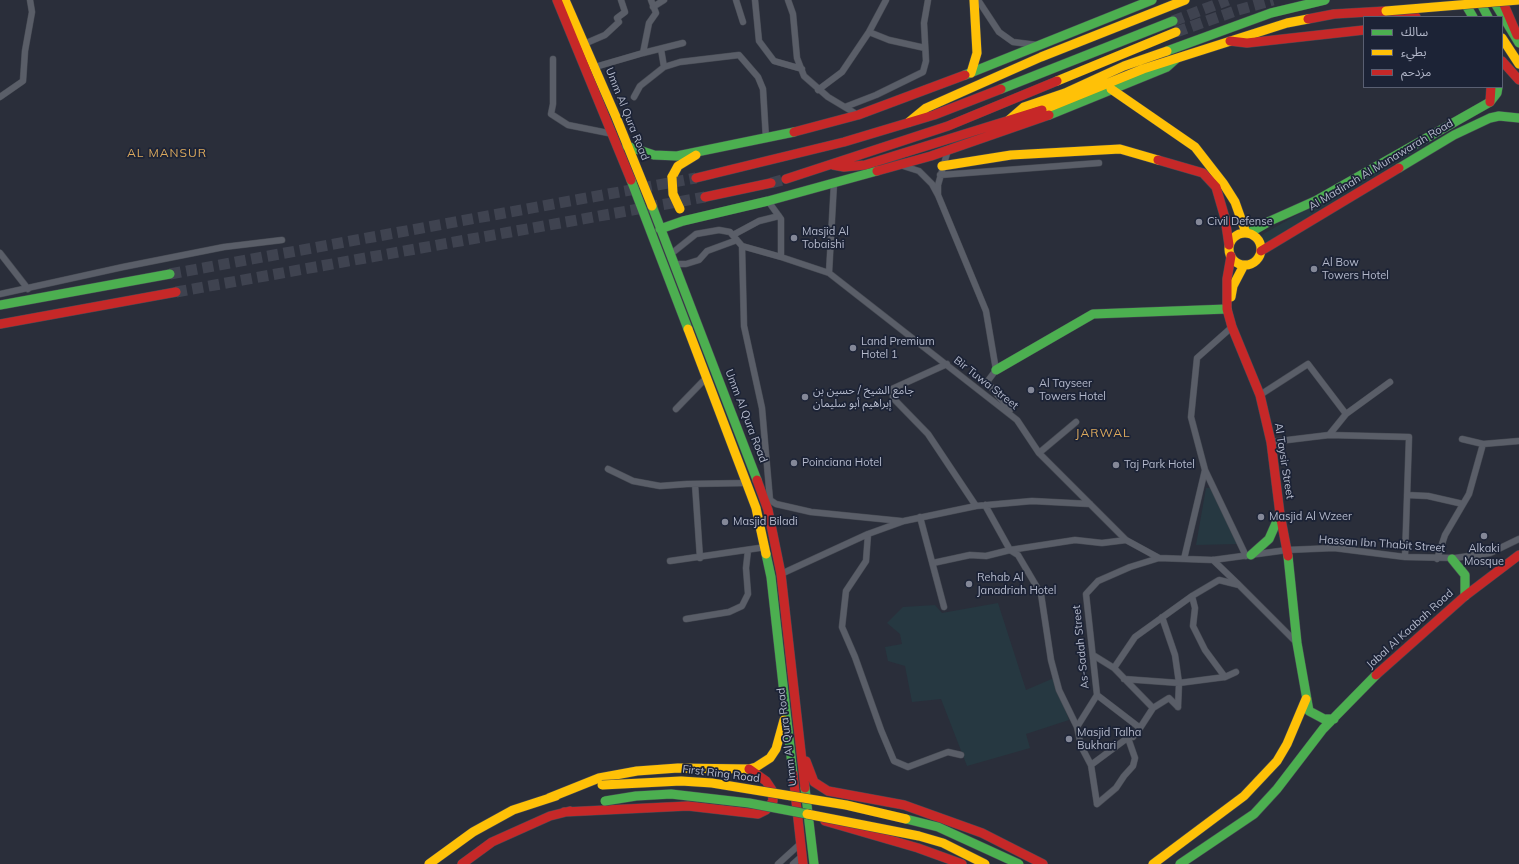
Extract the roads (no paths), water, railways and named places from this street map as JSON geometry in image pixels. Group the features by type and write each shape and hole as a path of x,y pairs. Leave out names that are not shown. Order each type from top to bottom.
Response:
{"main road":[{"path":"553,0 581,44"},
{"name":"Umm Al Qura Road","path":"557,0 595,67 675,264 766,497 781,574 802,860"},
{"name":"Umm Al Qura Road","path":"565,0 613,134 756,508 766,547 771,577 814,864"},
{"path":"570,0 581,44"},
{"path":"971,73 977,53 974,0"},
{"path":"627,146 654,155 677,156 766,139 858,115 971,73 1152,0"},
{"path":"909,122 926,108 1040,57 1185,0"},
{"path":"1006,122 1024,107 1065,93 1124,66 1271,14 1325,0"},
{"path":"1463,0 1471,16"},
{"path":"1479,0 1487,16"},
{"path":"1493,0 1503,16"},
{"path":"1502,0 1513,23 1519,42"},
{"path":"833,165 844,167 865,165 1006,122 1044,109 1111,81 1178,56 1287,23 1334,14 1519,0"},
{"path":"1386,11 1411,16"},
{"path":"1503,16 1519,42"},
{"path":"696,178 822,147 909,122 987,95 1173,21"},
{"path":"1229,41 1246,43 1363,30"},
{"path":"786,179 833,165 948,126 1176,32"},
{"path":"1503,40 1519,64"},
{"path":"660,229 704,216 768,201 834,183 948,150 1049,115 1167,67 1178,56"},
{"path":"1503,62 1519,80"},
{"path":"1490,102 1491,88"},
{"path":"1490,102 1497,93 1498,88"},
{"path":"1111,89 1195,147 1219,185 1226,218 1231,256 1236,262 1244,265"},
{"name":"Al Madinah Al Munawarah Road","path":"1248,233 1316,200 1490,102"},
{"name":"Al Madinah Al Munawarah Road","path":"1261,251 1454,134 1490,118 1499,116 1519,118"},
{"path":"942,166 1011,155 1120,149 1203,173 1219,185 1235,202 1248,233 1257,238 1261,251 1257,260 1244,265 1233,286 1227,309 1093,314 996,370"},
{"path":"701,152 678,166 672,177 673,194 680,209 688,215 704,216"},
{"path":"705,197 771,182"},
{"path":"1229,245 1235,236 1248,233"},
{"name":"Al Taysir Street","path":"1231,256 1227,279 1227,309 1232,327 1260,395 1270,442 1280,514 1287,550 1297,643 1306,700"},
{"path":"0,305 170,274"},
{"path":"0,324 176,292"},
{"path":"747,484 766,497"},
{"path":"1248,555 1269,539 1280,514"},
{"name":"Jabal Al Kaabah Road","path":"1180,864 1254,814 1277,789 1323,729 1370,680 1465,596 1519,555"},
{"path":"1452,558 1465,575 1465,596"},
{"path":"1306,700 1309,711 1324,719 1334,719"},
{"path":"1153,864 1244,796 1277,761 1297,722 1306,700"},
{"path":"600,781 637,771 678,768 749,769 756,767 770,758 776,749 790,710"},
{"path":"790,710 806,764 814,782 828,791 904,805 982,833 1043,864"},
{"path":"564,812 688,806 758,814 766,810 773,801 772,790 766,781 749,769"},
{"name":"First Ring Road","path":"429,864 473,832 513,810 600,781 697,782 746,788 846,805 938,827 1019,864"},
{"path":"462,864 492,842 519,829 564,812 605,801 636,796 678,795 749,803 919,836 943,843 985,864"},
{"path":"812,816 829,823 918,848 962,864"}],"street":[{"path":"0,97 23,81 25,51 32,12 30,0"},
{"path":"581,44 605,35 619,22 617,18 625,12 621,0"},
{"path":"643,53 649,23 656,13 651,0"},
{"path":"653,7 664,0"},
{"path":"736,0 743,22"},
{"path":"755,0 759,41 774,61 802,69"},
{"path":"788,0 793,14 797,58 804,76 818,90 858,115"},
{"path":"818,90 842,72 869,32 886,0"},
{"path":"845,107 876,95 924,72 926,61 924,23 928,0"},
{"path":"978,0 999,32 1013,42 1038,46"},
{"path":"869,32 889,40 925,48"},
{"path":"595,67 684,43"},
{"path":"661,49 664,67"},
{"path":"634,97 640,86 664,67 680,62 708,60 739,55 758,77 763,89 766,139"},
{"path":"553,59 553,104 551,114 568,125 613,134"},
{"path":"938,196 940,175 948,150"},
{"path":"940,175 1099,163"},
{"path":"899,165 919,171 932,184 938,196 986,311 996,370 987,382 1017,420"},
{"path":"829,273 834,183"},
{"path":"768,201 781,219 781,257"},
{"path":"733,235 759,221 779,216"},
{"path":"671,254 696,234 719,230 730,232 742,246 744,326 762,408 766,497 776,504 811,512 904,521"},
{"path":"0,294 123,267 224,248 282,240"},
{"path":"675,264 686,264 699,260 707,251 737,240"},
{"name":"Bir Tuwa Street","path":"742,246 829,273 1017,420 1039,453 1126,540 1159,558 1213,560 1287,550"},
{"path":"0,253 28,289"},
{"path":"1232,327 1197,358 1191,417 1205,470 1248,555"},
{"path":"946,364 892,389 893,398 928,434 976,506"},
{"path":"1260,395 1308,364 1346,414"},
{"path":"676,409 706,377"},
{"path":"1329,435 1346,414 1390,382"},
{"path":"1039,453 1076,422"},
{"path":"1270,442 1329,435 1409,437 1406,557"},
{"path":"1462,439 1482,444 1519,441"},
{"path":"1437,559 1445,535 1469,494 1482,444"},
{"path":"608,469 633,480 660,486 747,484"},
{"path":"1184,559 1205,470"},
{"path":"696,484 700,558"},
{"path":"1407,495 1428,496 1463,504"},
{"path":"781,574 868,534 904,521 985,505 1032,501 1090,504"},
{"path":"985,505 1010,550 1018,555 1041,594 1051,660 1059,690 1077,727 1081,746 1091,765 1097,804 1116,788 1133,766 1135,758 1128,738"},
{"path":"920,518 944,607"},
{"path":"868,534 866,561 846,591 842,627 855,657 880,730 894,761 908,768 948,752 961,755"},
{"name":"Hassan Ibn Thabit Street","path":"1287,550 1334,548 1406,557 1437,559 1490,553 1519,539"},
{"path":"933,563 970,555 986,556 1010,550 1075,540 1102,543 1126,540"},
{"path":"670,561 700,558 766,547"},
{"path":"686,619 729,612 742,606 748,594 746,568 748,550"},
{"name":"As-Sadah Street","path":"1077,727 1097,695 1086,594 1098,581 1130,567 1159,558"},
{"path":"1213,560 1297,643"},
{"path":"1114,668 1135,637 1192,596 1219,580 1239,585"},
{"path":"1192,596 1195,608 1193,626 1204,650 1225,677"},
{"path":"1091,765 1128,738 1133,737 1153,708 1169,698 1178,707 1179,683 1175,655 1162,618"},
{"path":"1093,655 1114,668 1153,708"},
{"path":"1124,679 1179,683 1225,677 1236,672"},
{"path":"1097,695 1140,728"},
{"path":"778,864 790,851 800,844"},
{"path":"793,864 802,860"}],"tunnel":[{"path":"1173,21 1228,0"},
{"path":"1176,32 1238,10 1273,0"},
{"path":"170,274 696,178"},
{"path":"771,183 786,179"},
{"path":"176,292 705,197"}],"place":[{"name":"Civil Defense","path":"1199,222"},
{"name":"Masjid Al Tobaishi","path":"794,238"},
{"name":"Al Bow Towers Hotel","path":"1314,269"},
{"name":"Land Premium Hotel 1","path":"853,348"},
{"name":"Al Tayseer Towers Hotel","path":"1031,390"},
{"name":"جامع الشيخ / حسين بن إبراهيم أبو سليمان","path":"805,397"},
{"name":"Poinciana Hotel","path":"794,463"},
{"name":"Taj Park Hotel","path":"1116,465"},
{"name":"Masjid Al Wzeer","path":"1261,517"},
{"name":"Masjid Biladi","path":"725,522"},
{"name":"Alkaki Mosque","path":"1484,536"},
{"name":"Rehab Al Janadriah Hotel","path":"969,584"},
{"name":"Masjid Talha Bukhari","path":"1069,739"}],"district":[{"name":"AL MANSUR","path":"167,153"},
{"name":"JARWAL","path":"1103,433"}]}
